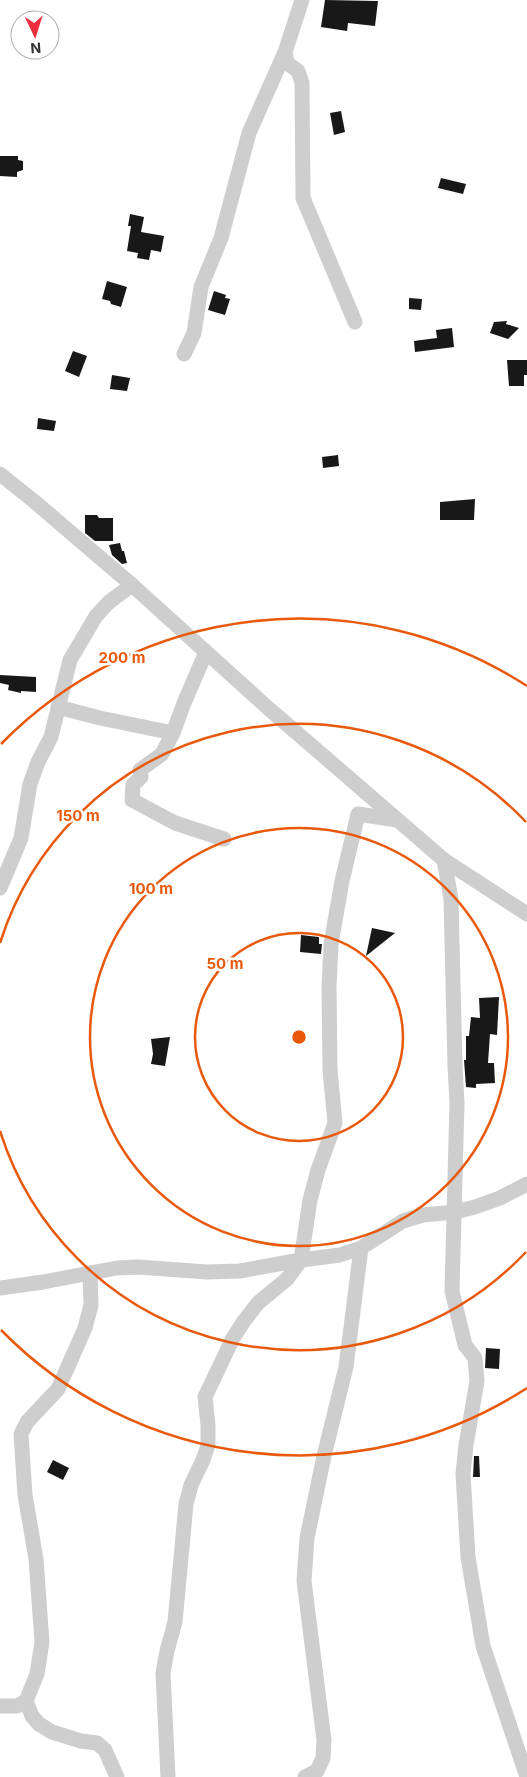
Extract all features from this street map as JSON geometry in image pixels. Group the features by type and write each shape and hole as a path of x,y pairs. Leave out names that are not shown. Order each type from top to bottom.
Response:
{"street":[{"path":"184,354 194,333 201,287 221,238 249,133 285,52 302,0"},
{"path":"285,52 287,63 298,71 302,83 303,198 355,322"},
{"path":"0,474 132,585 444,860 527,914"},
{"path":"0,888 18,844 25,820 30,784 38,762 51,737 70,660 96,616 132,585"},
{"path":"206,652 173,733 162,754 140,770 142,777 133,785 132,800 175,823 224,839"},
{"path":"58,707 173,733"},
{"path":"168,1777 163,1673 175,1622 186,1504 191,1485 208,1445 205,1397 233,1338 244,1321 258,1303 287,1279 301,1260 310,1200 318,1170 335,1123 330,1070 329,987 332,944 342,881 358,814 397,820"},
{"path":"444,860 451,899 457,1103 452,1291 465,1345 475,1358 477,1380 463,1474 468,1557 483,1646 527,1777"},
{"path":"0,1288 118,1268 138,1267 206,1272 240,1271 340,1254 361,1248 403,1221 423,1215 455,1212 500,1198 527,1184"},
{"path":"316,1775 323,1758 324,1740 304,1581 307,1538 324,1456 346,1367 361,1248"},
{"path":"0,1706 17,1706 26,1701 33,1687 41,1655 42,1623 36,1559 25,1495 21,1434 27,1422 58,1390 85,1328 91,1306 90,1273"},
{"path":"26,1701 32,1716 39,1724 64,1737 97,1743 105,1750 117,1777"}],"building":[{"path":"325,0 378,1 375,26 348,23 347,31 321,27"},
{"path":"341,111 345,132 334,135 330,113"},
{"path":"0,156 18,156 18,160 23,161 23,170 17,172 17,177 0,176"},
{"path":"441,178 466,184 463,194 438,188"},
{"path":"130,214 144,217 141,232 164,236 161,252 151,250 149,260 137,258 138,253 127,251 131,226 128,226"},
{"path":"107,281 127,287 121,307 102,299"},
{"path":"214,291 226,295 225,298 230,299 225,315 208,310"},
{"path":"409,298 422,299 421,310 409,309"},
{"path":"507,321 506,324 519,328 508,339 490,333 494,322"},
{"path":"452,328 454,347 415,352 414,341 437,338 436,330"},
{"path":"73,351 87,356 79,377 65,371"},
{"path":"507,360 527,360 527,375 524,375 524,386 509,386"},
{"path":"112,375 130,378 127,391 110,389"},
{"path":"38,418 56,421 54,431 37,429"},
{"path":"338,455 339,466 323,468 322,457"},
{"path":"475,499 474,520 440,520 440,502"},
{"path":"85,515 113,518 113,541 95,541 85,533"},
{"path":"120,543 127,563 122,564 112,555 109,545"},
{"path":"0,675 36,677 36,692 21,691 21,693 8,690 9,685 0,683"},
{"path":"372,928 395,933 366,956"},
{"path":"301,935 319,937 319,944 322,944 321,954 300,952"},
{"path":"499,997 497,1035 490,1034 488,1063 494,1063 495,1083 476,1084 476,1088 466,1087 464,1060 466,1060 466,1036 469,1036 471,1017 480,1018 479,998"},
{"path":"170,1037 165,1066 151,1064 153,1054 151,1039"},
{"path":"486,1348 500,1349 499,1369 485,1368"},
{"path":"474,1456 479,1456 480,1477 473,1477"},
{"path":"53,1460 69,1468 63,1480 47,1472"}]}
